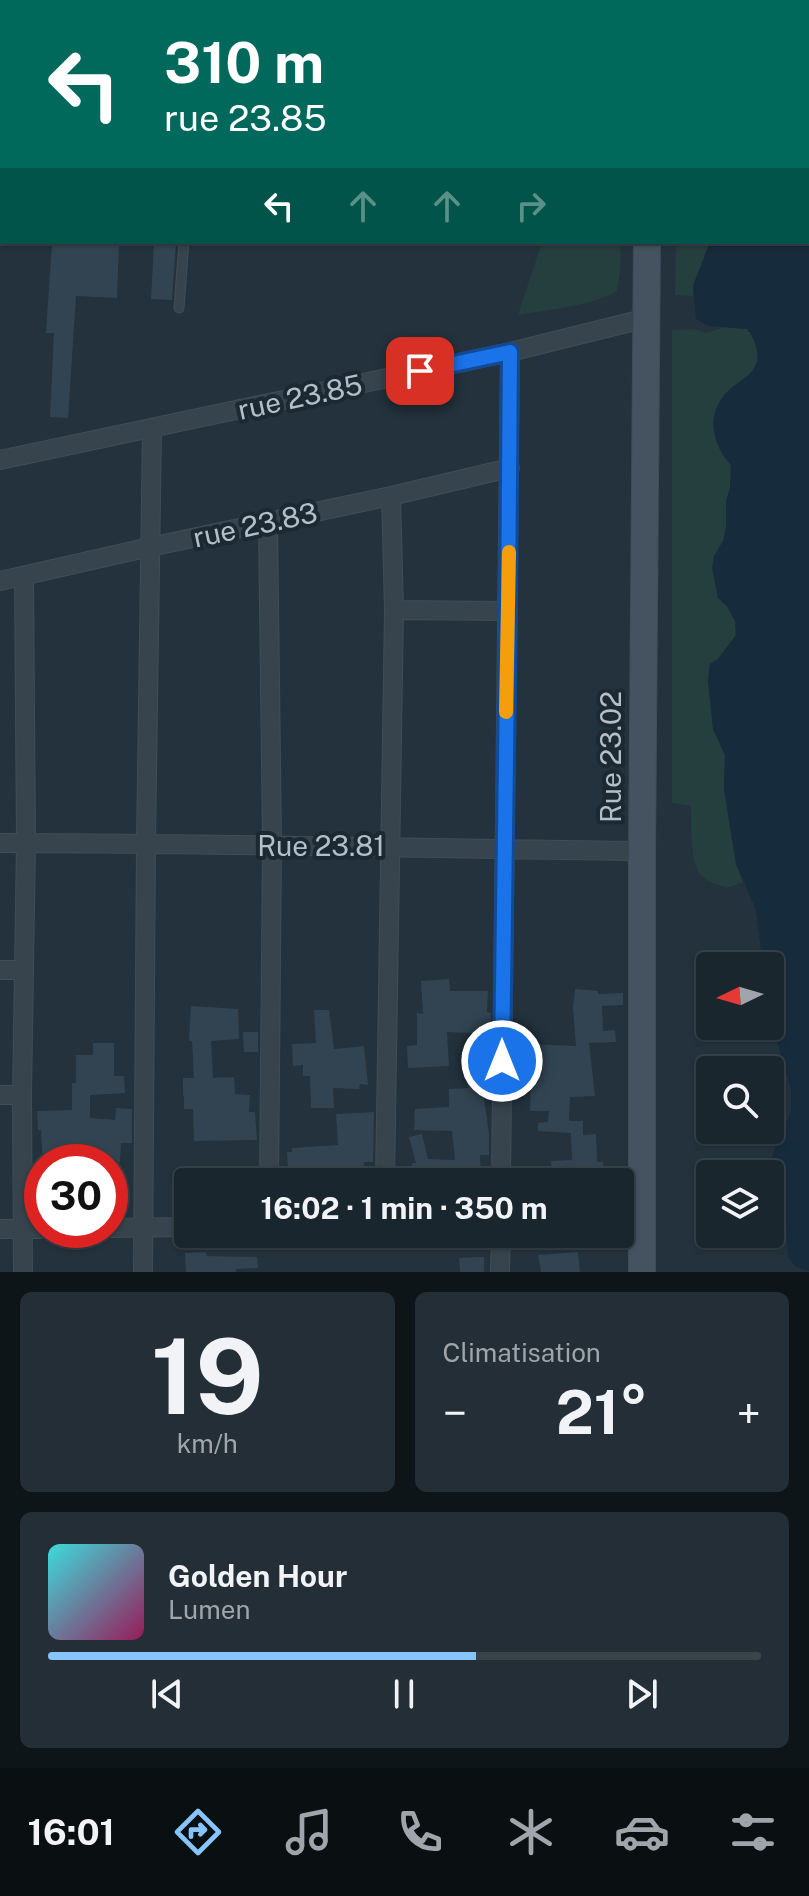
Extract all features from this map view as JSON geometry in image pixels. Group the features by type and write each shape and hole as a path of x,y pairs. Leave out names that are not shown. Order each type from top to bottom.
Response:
{"street":[{"name":"Rue 23.02","path":"633,1168 642,851 647,244"},
{"name":"rue 23.85","path":"0,460 510,352 647,318"},
{"path":"501,1168 510,352"},
{"path":"143,1272 152,428"},
{"name":"rue 23.83","path":"0,581 510,468"},
{"path":"385,1168 394,610 391,496"},
{"path":"268,522 272,845 269,1168"},
{"path":"24,576 26,843 22,1095 26,1144"},
{"path":"394,610 508,611"},
{"name":"Rue 23.81","path":"0,843 642,851"},
{"path":"0,970 23,970"},
{"path":"0,1095 22,1095"},
{"path":"128,1227 174,1227"},
{"path":"0,1229 24,1229"},
{"name":"Rue 23.02","path":"634,1243 642,1272"},
{"path":"23,1272 29,1248"},
{"path":"500,1272 501,1248"}],"lane":[{"path":"179,308 184,244"}],"green space":[{"path":"541,244 621,244 617,291 583,304 518,315"},
{"path":"676,244 709,244 693,286 693,296 675,295"},
{"path":"724,327 747,329 755,342 758,358 746,381 713,421 718,445 731,465 726,528 714,556 727,606 735,621 736,635 718,659 710,664 708,680 713,729 725,755 724,788 736,864 743,882 727,888 708,881 698,871 692,844 691,806 672,803 672,330 693,329 706,333"}],"water":[{"path":"709,244 809,244 809,1271 796,1267 788,1257 784,1220 784,1160 771,1160 777,1144 784,1144 784,1128 791,1111 791,1089 784,1056 781,1056 777,1040 784,1040 784,952 761,952 756,910 736,864 724,788 725,755 713,729 708,680 710,664 718,659 736,635 735,621 727,606 718,598 712,568 726,528 731,465 716,439 715,411 726,393 752,371 756,365 757,351 747,329 709,326 696,319 693,286"}],"building":[{"path":"52,244 119,244 117,298 76,296 68,418 50,417 54,333 46,333"},
{"path":"154,244 176,244 172,300 151,299"},
{"path":"449,979 450,991 488,991 487,1012 491,1013 491,1034 447,1032 449,1066 408,1068 407,1046 417,1045 417,1013 423,1014 421,981"},
{"path":"575,989 598,991 598,994 623,993 623,1005 602,1006 603,1031 615,1030 616,1042 589,1043 595,1096 570,1097 569,1121 583,1121 583,1135 596,1134 597,1162 603,1162 603,1168 551,1168 551,1161 572,1160 571,1133 538,1131 538,1123 548,1122 549,1111 530,1111 531,1086 527,1086 528,1066 523,1065 524,1044 576,1046"},
{"path":"191,1006 238,1009 239,1039 211,1041 213,1078 234,1077 235,1094 250,1095 249,1112 255,1112 257,1140 194,1141 193,1109 184,1109 183,1095 183,1078 194,1078 192,1041 189,1041"},
{"path":"314,1010 329,1010 334,1049 364,1046 368,1085 360,1084 359,1089 333,1088 334,1108 311,1108 310,1076 303,1076 303,1065 293,1066 292,1044 316,1043"},
{"path":"243,1032 258,1032 258,1052 244,1052"},
{"path":"93,1043 114,1043 114,1076 124,1076 125,1093 90,1095 90,1118 115,1120 116,1108 132,1109 132,1143 42,1144 37,1111 72,1110 76,1055 93,1055"},
{"path":"490,1079 490,1097 484,1098 489,1155 480,1155 481,1168 412,1168 412,1163 416,1163 409,1137 422,1134 428,1159 455,1160 452,1131 414,1130 415,1109 449,1107 449,1089 468,1088 467,1081"},
{"path":"374,1112 373,1162 364,1162 364,1168 288,1168 287,1152 292,1152 292,1148 338,1145 336,1114"},
{"path":"206,1252 207,1256 257,1257 258,1268 236,1269 236,1272 186,1272 185,1253"},
{"path":"578,1252 580,1272 541,1272 538,1255"},
{"path":"484,1257 484,1272 460,1272 459,1258"}],"slow traffic":[{"path":"506,712 509,552"}],"route":[{"path":"420,371 510,352 502,1061"}]}
